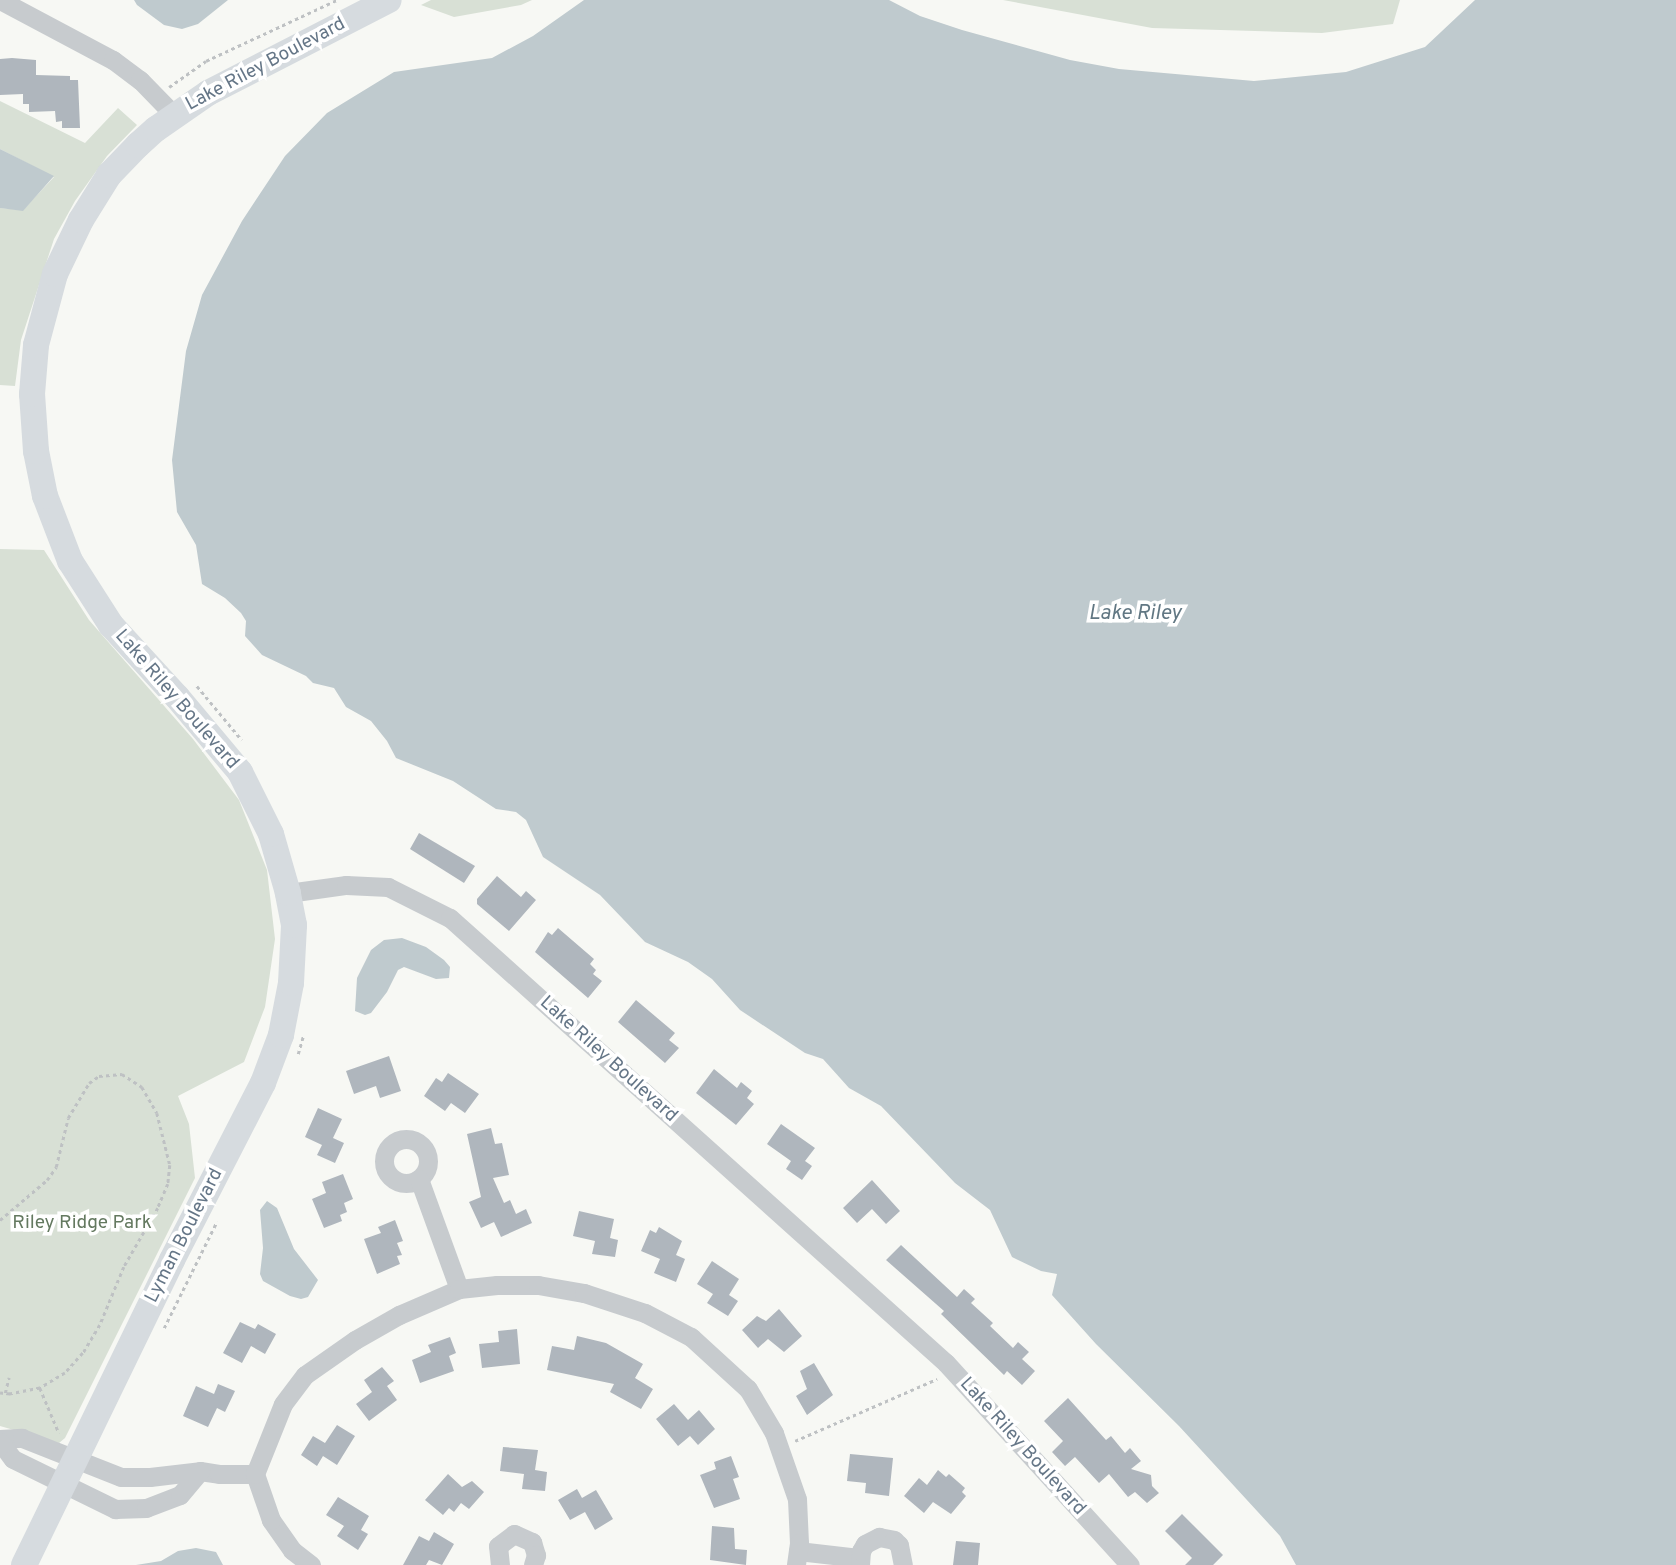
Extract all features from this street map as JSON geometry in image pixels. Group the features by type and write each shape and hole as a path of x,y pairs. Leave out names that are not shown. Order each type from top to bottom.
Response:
{"street":[{"path":"0,0 103,55 166,106"},
{"name":"Lake Riley Boulevard","path":"390,0 208,93 166,106 156,129 110,175 81,220 55,274 36,345 32,394 36,452 45,496 70,561 111,625 177,696 240,772 271,834 288,893 346,885 387,887 450,918 954,1372 1130,1565"},
{"name":"Lyman Boulevard","path":"24,1565 172,1260 264,1083 281,1035 291,983 294,925 288,893"},
{"path":"419,1179 459,1289"},
{"path":"311,1565 292,1550 271,1520 255,1474 283,1405 305,1375 355,1340 426,1302 459,1289 538,1285 584,1293 645,1313 691,1337 748,1389 774,1433 797,1499 797,1558 859,1562 865,1544 871,1539 886,1537 900,1545 903,1565"},
{"path":"200,1471 180,1495 146,1508 114,1509 13,1459 0,1440 22,1438 121,1477 150,1477 200,1471 255,1474"},
{"path":"500,1565 498,1546 513,1534 520,1534 532,1542 536,1555 533,1565"}],"path":[{"path":"166,106 175,82 206,61 337,0"},
{"path":"190,679 243,741"},
{"path":"297,1056 304,1032"},
{"path":"0,1220 39,1187 56,1167 68,1118 89,1083 99,1076 122,1074 142,1087 157,1113 165,1139 170,1165 168,1184 124,1267 100,1325 65,1373 40,1388 0,1393"},
{"path":"158,1339 220,1216"},
{"path":"779,1447 954,1372"},
{"path":"5,1394 9,1377"},
{"path":"40,1388 60,1436"}],"green space":[{"path":"431,0 532,0 521,5 454,17 421,5"},
{"path":"1003,0 1400,0 1393,24 1322,33 1152,28"},
{"path":"0,101 85,143 118,108 137,125 107,156 75,201 54,239 21,340 15,386 0,385 0,208 23,210 54,177 0,149"},
{"name":"Riley Ridge Park","path":"0,549 44,550 89,620 193,739 239,800 267,870 275,939 265,1007 244,1062 178,1096 189,1124 195,1178 65,1438 59,1443 0,1426"}],"water":[{"path":"134,0 228,0 198,24 182,29 164,25"},
{"name":"Lake Riley","path":"584,0 889,0 920,16 962,30 1070,60 1119,69 1254,81 1346,72 1425,47 1475,0 1676,0 1676,1565 1296,1565 1280,1536 1179,1426 1096,1344 1052,1295 1057,1274 1041,1271 1012,1257 990,1210 955,1183 881,1106 849,1088 823,1059 805,1053 740,1010 712,979 688,962 645,942 600,895 543,857 526,820 516,812 496,809 453,781 396,758 371,721 346,707 334,688 313,683 306,676 262,655 245,636 246,621 241,613 225,598 202,584 196,545 177,512 172,460 186,351 202,295 242,221 285,156 327,113 394,72 492,58 533,36"},
{"path":"0,149 54,176 23,211 0,208"},
{"path":"402,938 426,947 444,960 450,967 449,978 436,979 404,967 398,970 387,992 371,1013 365,1015 355,1011 357,978 371,950 384,940"},
{"path":"267,1201 277,1208 294,1249 318,1280 308,1297 301,1299 290,1296 263,1281 260,1274 263,1248 260,1210"},
{"path":"196,1548 216,1552 223,1565 136,1565 161,1561 178,1551"}],"building":[{"path":"0,59 36,60 36,75 70,76 70,80 78,80 80,128 62,128 62,121 56,122 55,111 29,112 29,104 23,104 23,94 0,95"},
{"path":"419,833 475,866 464,883 410,849"},
{"path":"497,876 521,897 526,891 536,900 509,931 477,904 477,899"},
{"path":"558,928 594,959 590,964 596,970 593,974 602,981 588,998 535,952 548,932 552,935"},
{"path":"636,1000 675,1033 669,1040 679,1048 665,1063 618,1022"},
{"path":"389,1056 401,1091 380,1098 376,1086 354,1094 346,1071"},
{"path":"714,1069 737,1088 741,1082 752,1091 747,1098 754,1104 736,1125 696,1093"},
{"path":"448,1073 479,1094 465,1113 451,1103 445,1111 424,1096 436,1078 442,1082"},
{"path":"318,1108 342,1119 333,1138 344,1143 335,1163 317,1155 322,1145 305,1137"},
{"path":"781,1124 815,1148 805,1161 812,1166 802,1180 786,1169 791,1161 767,1144"},
{"path":"491,1128 495,1144 502,1143 509,1175 493,1178 504,1203 510,1200 516,1214 526,1209 532,1223 501,1237 494,1222 481,1228 469,1202 481,1197 467,1134"},
{"path":"343,1174 353,1199 344,1203 347,1212 340,1215 342,1221 324,1228 312,1199 326,1193 322,1182"},
{"path":"872,1180 900,1211 886,1224 872,1209 857,1223 843,1208"},
{"path":"579,1211 614,1219 610,1238 618,1240 615,1257 592,1254 595,1241 573,1236"},
{"path":"395,1220 403,1241 397,1243 402,1255 397,1256 400,1264 377,1274 364,1239 381,1233 378,1227"},
{"path":"659,1227 682,1241 676,1255 685,1259 676,1282 654,1273 660,1259 641,1251 650,1230 656,1233"},
{"path":"901,1245 957,1297 964,1289 975,1299 971,1303 993,1323 990,1326 1013,1348 1018,1342 1029,1352 1022,1359 1035,1371 1022,1385 1007,1371 1004,1375 941,1314 944,1311 886,1260"},
{"path":"712,1261 739,1279 729,1295 738,1301 728,1316 707,1303 713,1294 697,1284"},
{"path":"779,1309 802,1336 784,1352 768,1339 758,1348 742,1330 757,1316 766,1321"},
{"path":"240,1322 255,1329 258,1324 276,1334 265,1354 251,1346 242,1363 223,1353"},
{"path":"517,1329 520,1364 482,1368 479,1344 499,1342 498,1331"},
{"path":"577,1336 606,1343 643,1364 635,1378 653,1389 641,1409 610,1392 614,1384 547,1370 552,1346 574,1350"},
{"path":"450,1337 456,1353 449,1356 454,1371 420,1383 412,1360 431,1352 428,1345"},
{"path":"814,1363 833,1395 807,1415 796,1396 807,1389 800,1371"},
{"path":"382,1367 394,1381 387,1386 397,1400 369,1421 356,1404 372,1392 364,1380"},
{"path":"218,1384 235,1391 225,1412 217,1408 208,1427 183,1416 196,1386 214,1394"},
{"path":"1068,1398 1106,1440 1111,1436 1125,1453 1130,1448 1141,1461 1131,1469 1151,1475 1152,1486 1159,1493 1147,1503 1135,1492 1128,1497 1109,1474 1099,1483 1075,1457 1065,1466 1052,1452 1063,1441 1044,1421"},
{"path":"674,1404 688,1420 699,1410 715,1429 698,1445 690,1436 678,1446 656,1419"},
{"path":"337,1425 355,1436 337,1465 323,1456 317,1466 301,1455 313,1436 325,1443"},
{"path":"503,1447 538,1450 535,1470 547,1472 545,1491 522,1489 524,1474 500,1471"},
{"path":"850,1454 893,1458 889,1496 865,1493 866,1483 847,1481"},
{"path":"731,1456 739,1477 733,1479 740,1499 714,1508 700,1475 716,1469 714,1462"},
{"path":"938,1470 946,1477 949,1474 965,1488 962,1492 966,1496 951,1514 933,1502 924,1513 904,1496 919,1478 927,1485"},
{"path":"448,1474 462,1487 472,1481 484,1492 469,1509 461,1503 454,1512 449,1508 443,1515 425,1500"},
{"path":"577,1489 582,1498 596,1490 613,1519 595,1530 585,1512 570,1520 558,1500"},
{"path":"338,1497 369,1516 361,1530 368,1534 358,1550 337,1536 344,1526 326,1515"},
{"path":"1182,1514 1223,1555 1213,1565 1185,1565 1192,1558 1165,1531"},
{"path":"712,1526 734,1528 735,1549 747,1550 746,1565 710,1560"},
{"path":"434,1532 454,1544 442,1565 429,1560 426,1565 403,1565 419,1536 429,1541"},
{"path":"956,1541 980,1543 978,1565 953,1565"}]}
